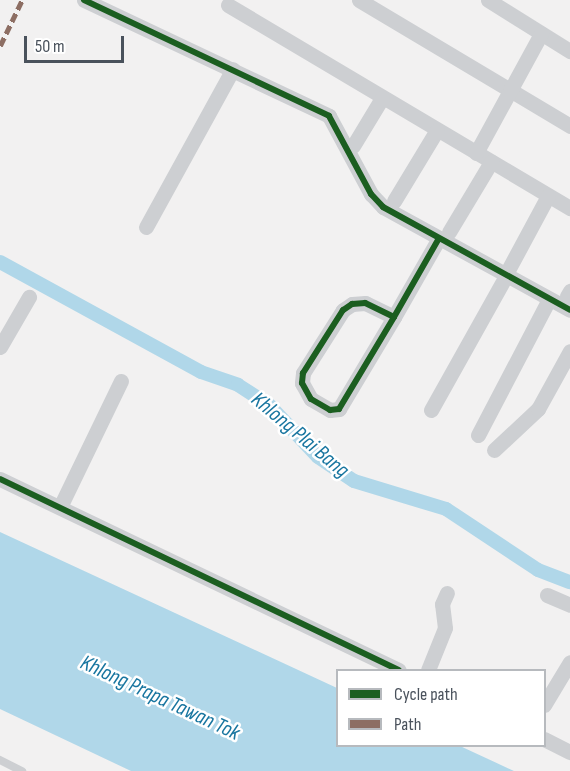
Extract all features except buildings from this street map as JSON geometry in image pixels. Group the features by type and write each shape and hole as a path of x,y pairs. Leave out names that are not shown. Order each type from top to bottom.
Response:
{"street":[{"path":"84,0 329,116 376,200 443,236 549,299 569,299"},
{"path":"359,0 570,126"},
{"path":"488,0 570,51"},
{"path":"228,5 570,208"},
{"path":"476,153 541,34"},
{"path":"146,227 233,69"},
{"path":"353,146 382,98"},
{"path":"394,201 437,130"},
{"path":"394,317 365,303 352,304 343,310 303,373 302,383 310,399 330,410 339,409 443,236 491,162"},
{"path":"431,410 549,196"},
{"path":"0,347 29,297"},
{"path":"478,435 549,299"},
{"path":"494,450 538,409 570,351"},
{"path":"60,507 121,381"},
{"path":"0,479 397,669"},
{"path":"428,669 445,628 442,604 447,593"},
{"path":"547,595 570,605"},
{"path":"546,702 570,662"},
{"path":"546,740 570,752"}],"lane":[{"path":"0,760 22,771"}],"water":[{"name":"Khlong Prapa Tawan Tok","path":"0,532 336,688 336,747 462,747 514,771 131,771 0,709"}],"waterway":[{"name":"Khlong Plai Bang","path":"0,262 201,372 238,385 270,406 318,457 354,481 446,509 538,570 570,582"}],"marked path":[{"path":"0,46 22,0"}],"cycle path":[{"path":"84,0 329,116 371,194 383,207 570,310"},
{"path":"394,317 365,303 352,304 343,310 303,373 302,383 311,399 330,410 339,409 394,317 438,240"},
{"path":"0,479 397,669"}]}
